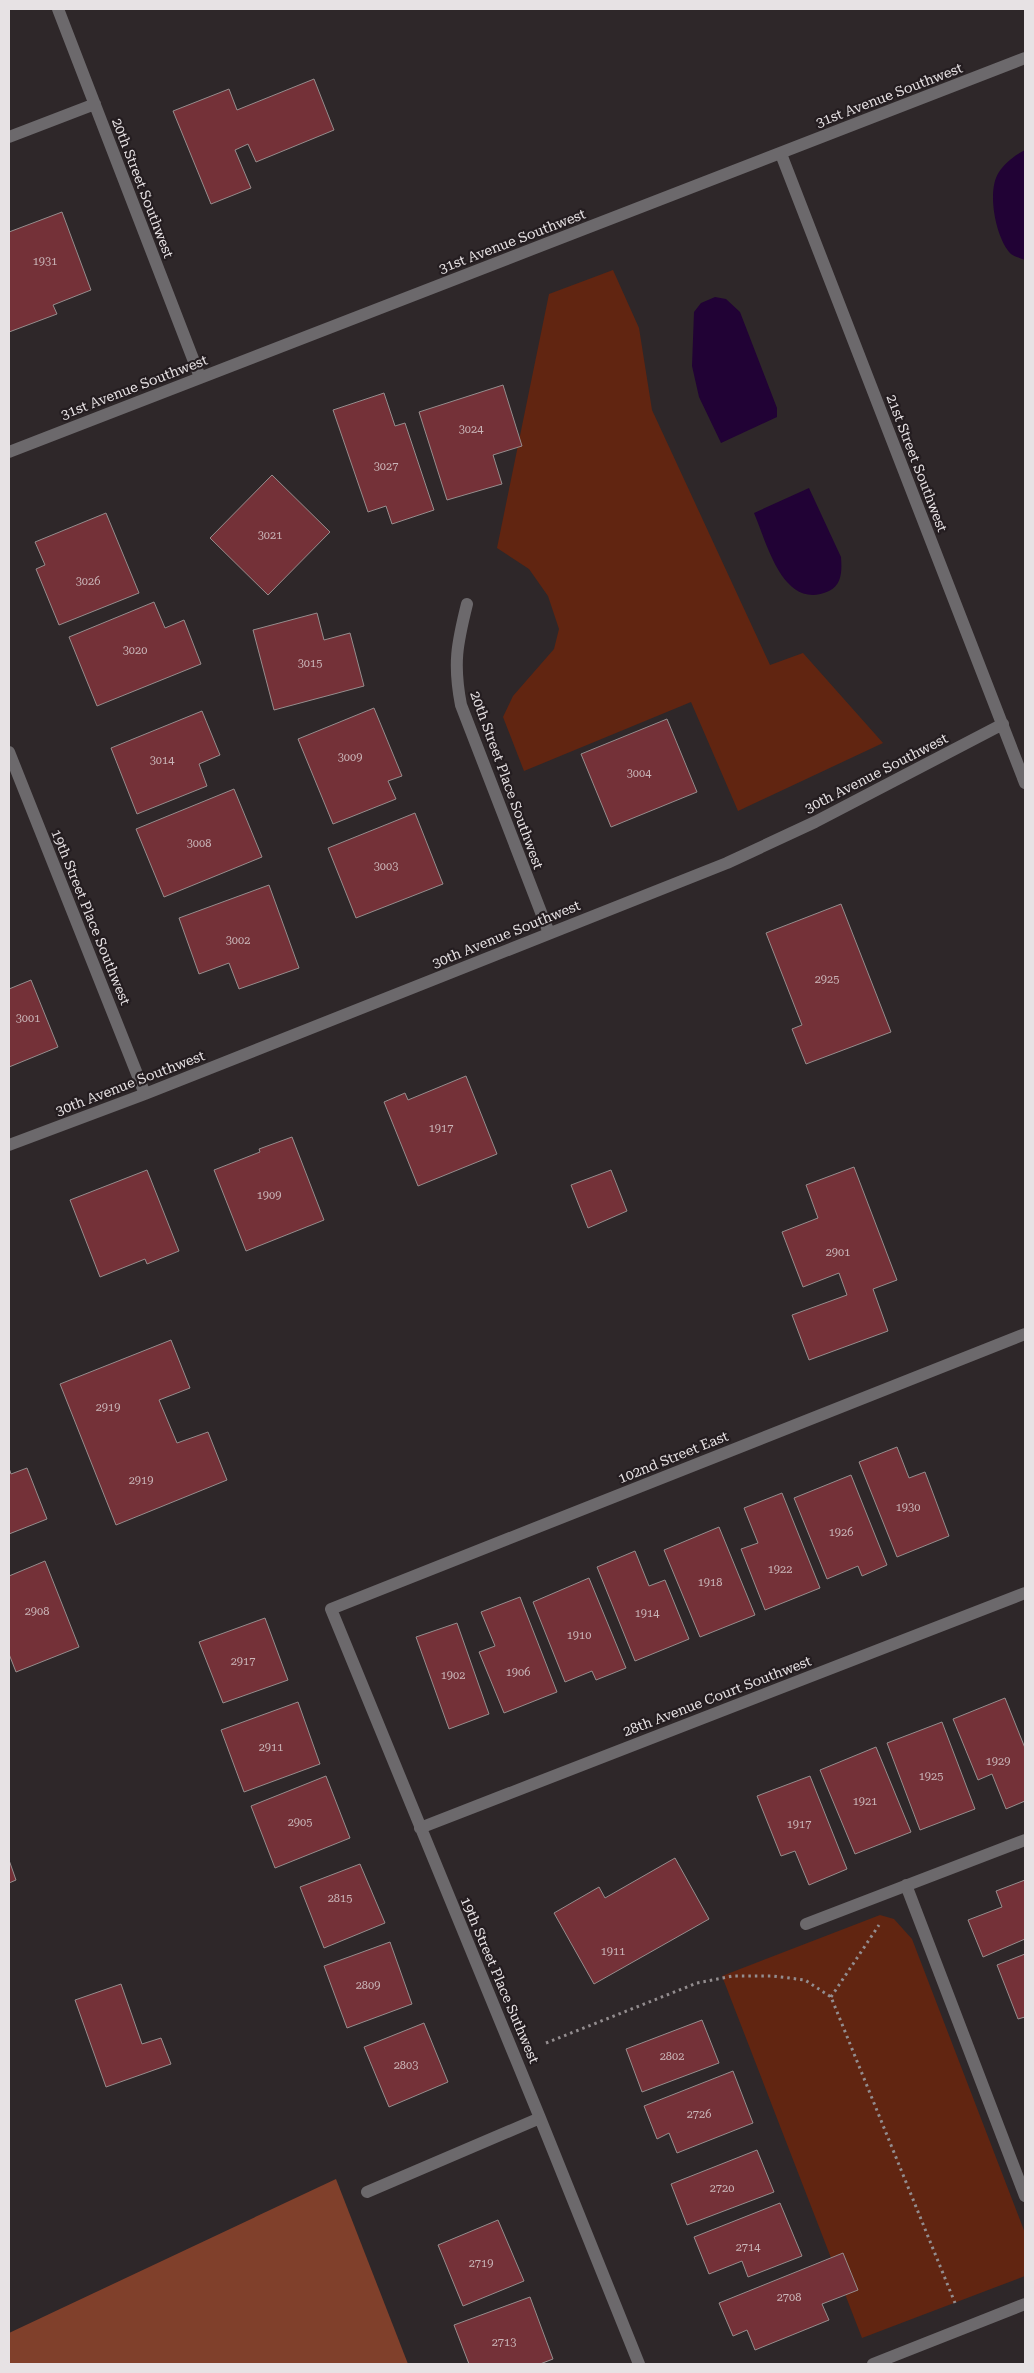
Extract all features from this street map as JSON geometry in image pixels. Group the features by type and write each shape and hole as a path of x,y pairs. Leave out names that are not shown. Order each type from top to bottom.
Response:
{"street":[{"name":"20th Street Southwest","path":"58,9 200,377"},
{"name":"31st Avenue Southwest","path":"9,452 1025,58"},
{"path":"9,137 95,104"},
{"name":"21st Street Southwest","path":"781,154 1025,783"},
{"name":"20th Street Place Southwest","path":"467,604 457,649 456,675 461,705 549,933"},
{"name":"30th Avenue Southwest","path":"9,1145 145,1094 727,863 815,822 1003,724"},
{"name":"19th Street Place Southwest","path":"9,752 145,1094"},
{"name":"102nd Street East","path":"332,1609 1025,1334"},
{"name":"28th Avenue Court Southwest","path":"420,1828 1025,1593"},
{"name":"19th Street Place Suthwest","path":"332,1609 639,2364"},
{"path":"806,1924 1025,1840"},
{"path":"906,1885 1025,2196"},
{"path":"367,2192 540,2118"},
{"path":"872,2364 1025,2304"}],"path":[{"path":"830,1997 906,1885"},
{"path":"546,2043 697,1983 733,1976 773,1976 805,1980 830,1997 958,2308"}],"shaded area":[{"path":"1025,150 1025,260 1011,254 1001,238 994,214 993,191 995,180 1004,165"},
{"path":"613,270 639,328 652,410 770,665 803,653 883,743 738,811 691,702 524,771 503,717 513,696 554,649 559,629 548,596 529,569 497,548 549,294"},
{"path":"715,297 726,299 740,312 777,408 777,417 721,443 699,397 692,366 694,312 701,303"},
{"path":"809,488 841,557 839,581 829,591 813,595 800,592 788,583 779,571 754,513"},
{"path":"880,1915 894,1919 912,1939 1025,2233 1025,2276 862,2338 722,1976"},
{"path":"336,2179 408,2364 9,2364 9,2333"}],"building":[{"path":"314,79 334,130 256,162 248,144 235,150 251,188 211,204 173,111 229,89 237,110"},
{"path":"62,212 91,290 53,305 57,314 9,332 9,232"},
{"path":"503,385 522,446 493,455 502,484 447,500 419,412"},
{"path":"384,393 395,426 405,423 434,510 392,524 386,506 368,512 333,410"},
{"path":"272,475 330,532 268,595 210,538"},
{"path":"106,513 139,593 59,625 36,569 45,565 35,542"},
{"path":"154,602 165,628 184,620 201,664 97,706 69,637"},
{"path":"317,613 324,640 350,633 364,686 274,710 253,630"},
{"path":"374,708 402,776 388,781 396,799 333,824 298,739"},
{"path":"202,711 220,755 199,764 207,786 137,814 111,748"},
{"path":"667,719 697,792 611,827 581,754"},
{"path":"234,789 262,857 164,897 136,829"},
{"path":"415,813 443,884 356,918 328,848"},
{"path":"269,885 299,968 239,989 229,963 199,974 179,918"},
{"path":"841,904 891,1032 806,1064 792,1029 802,1025 766,933"},
{"path":"31,980 58,1047 9,1067 9,989"},
{"path":"466,1076 497,1154 418,1186 384,1102 405,1093 408,1100"},
{"path":"292,1137 324,1220 246,1251 214,1170 260,1152 259,1149"},
{"path":"854,1167 897,1280 873,1289 888,1331 809,1360 792,1315 847,1295 839,1273 803,1287 782,1232 818,1218 806,1185"},
{"path":"147,1170 179,1251 147,1264 145,1259 100,1277 70,1200"},
{"path":"611,1170 627,1211 588,1228 571,1185"},
{"path":"171,1340 190,1388 159,1400 177,1443 208,1432 227,1480 116,1525 60,1384"},
{"path":"897,1447 909,1478 925,1472 949,1536 897,1557 859,1462"},
{"path":"9,1468 11,1474 27,1468 47,1519 9,1534"},
{"path":"851,1475 887,1565 862,1576 858,1566 827,1579 794,1498"},
{"path":"782,1493 820,1588 765,1610 741,1549 758,1543 744,1508"},
{"path":"719,1527 755,1615 700,1637 664,1550"},
{"path":"635,1551 649,1586 665,1580 689,1639 635,1661 597,1567"},
{"path":"45,1561 79,1647 16,1672 9,1654 9,1576"},
{"path":"589,1578 626,1668 596,1680 592,1671 565,1682 533,1602"},
{"path":"520,1597 557,1692 504,1713 479,1652 495,1646 481,1612"},
{"path":"265,1618 288,1680 223,1703 199,1642"},
{"path":"457,1623 489,1714 449,1729 416,1637"},
{"path":"1005,1698 1025,1748 1025,1801 1006,1809 992,1774 978,1780 953,1719"},
{"path":"298,1702 320,1764 244,1792 221,1730"},
{"path":"942,1722 975,1809 920,1830 887,1743"},
{"path":"876,1747 911,1832 855,1854 820,1770"},
{"path":"326,1776 350,1838 275,1868 251,1806"},
{"path":"810,1776 847,1869 809,1885 795,1851 781,1856 757,1796"},
{"path":"675,1858 709,1919 594,1984 554,1913 599,1887 605,1898"},
{"path":"9,1860 16,1880 9,1883"},
{"path":"360,1864 385,1923 324,1948 300,1887"},
{"path":"1025,1880 1025,1939 983,1957 968,1920 1002,1907 996,1891"},
{"path":"390,1942 412,2004 347,2028 324,1966"},
{"path":"1025,1954 1025,2017 1018,2019 997,1965"},
{"path":"121,1984 142,2044 161,2038 171,2064 106,2087 75,2000"},
{"path":"702,2020 719,2063 642,2092 626,2049"},
{"path":"424,2023 448,2082 389,2107 364,2047"},
{"path":"733,2071 753,2123 677,2153 669,2133 657,2139 644,2106"},
{"path":"757,2150 774,2192 687,2225 671,2184"},
{"path":"780,2203 802,2256 748,2277 742,2261 709,2274 694,2237"},
{"path":"498,2220 524,2281 463,2306 438,2245"},
{"path":"843,2253 858,2290 822,2304 829,2320 755,2350 747,2330 733,2336 719,2303"},
{"path":"530,2297 553,2359 540,2364 469,2364 454,2325"}]}
